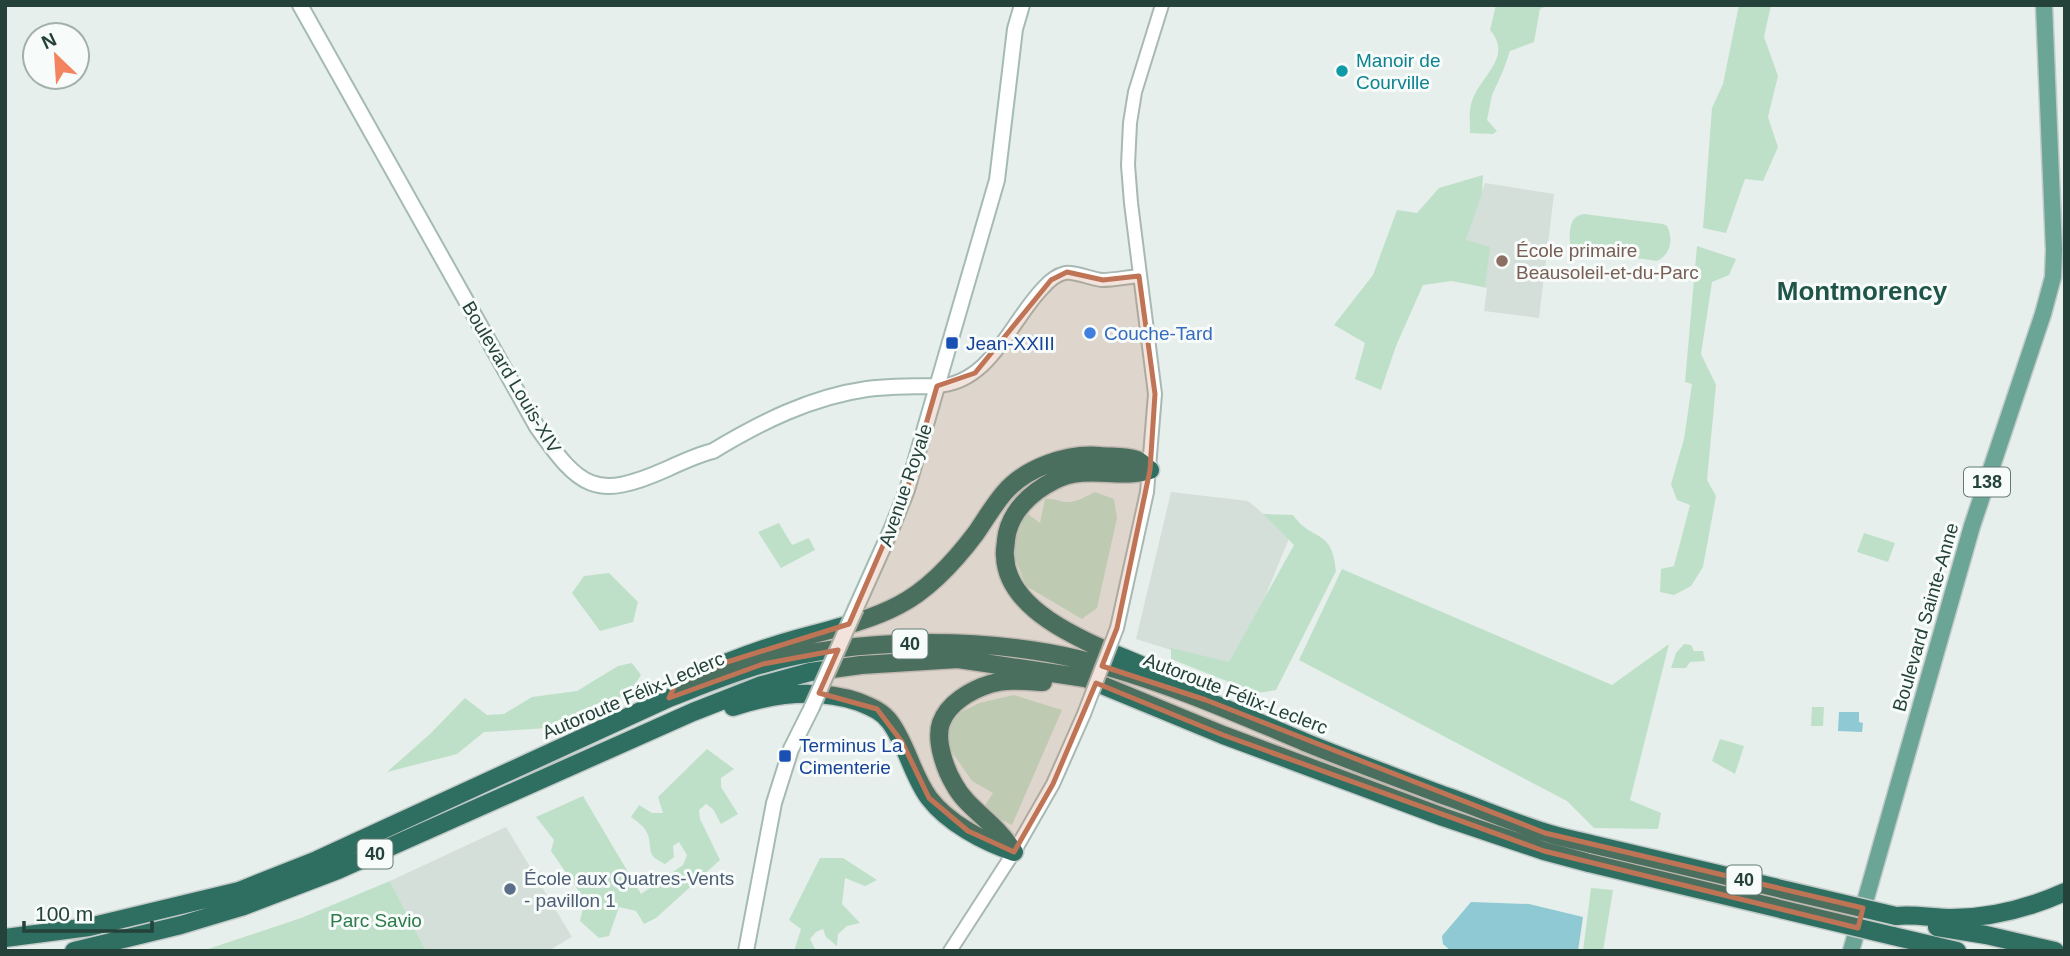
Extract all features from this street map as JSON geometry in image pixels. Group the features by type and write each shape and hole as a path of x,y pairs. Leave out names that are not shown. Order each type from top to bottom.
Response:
{"highway":[{"path":"669,698 675,685 727,662 871,618 920,593 975,535 1004,492 1022,477 1040,468 1076,456 1093,455 1138,460 1150,470"},
{"path":"1150,470 1136,475 1101,471 1079,473 1057,479 1032,494 1015,514 1007,532 1004,557 1011,581 1031,607 1058,628 1150,669 1156,682"},
{"name":"Autoroute Félix-Leclerc","path":"5,938 89,927 239,891 317,860 669,698 722,678 786,658 852,648 904,644 965,644 1078,659 1156,682 1329,752 1545,833 1896,916"},
{"name":"Autoroute Félix-Leclerc","path":"74,951 181,925 241,907 338,870 693,712 762,685 810,672 861,665 958,659 1085,678 1223,735 1544,851 1957,951"},
{"path":"1014,852 1001,835 968,803 945,767 940,746 941,723 953,705 971,691 992,683 1024,681 1070,685 1149,705"},
{"path":"693,712 710,714 761,699 807,693 830,694 877,709 889,720 902,742 929,798 968,831 991,845 1014,852"},
{"name":"40","path":"1896,916 1944,918 2004,914 2065,892"},
{"path":"1896,916 1929,926 1986,935 2055,951"}],"main road":[{"name":"Boulevard Louis-XIV","path":"300,5 537,427 573,473 589,482 623,486 702,453 713,451 775,416 837,395 877,388 937,386"},
{"name":"Avenue Royale","path":"746,951 774,803 791,750 907,490 997,180 1015,29 1023,5"},
{"name":"Boulevard Sainte-Anne","path":"1851,951 1972,526 2035,340 2053,277 2054,239 2044,5"}],"street":[{"path":"950,951 1014,852 1053,784 1084,714 1117,628 1139,534 1150,470 1155,394 1128,165 1135,92 1162,5"},
{"name":"Boulevard Louis-XIV","path":"937,386 961,382 975,373 993,356 1034,298 1051,280 1067,272 1103,280 1139,276"}],"highlighted area":[{"path":"1067,272 1103,280 1139,276 1155,394 1150,470 1117,628 1102,666 1206,700 1545,833 1863,908 1858,928 1544,851 1223,735 1096,683 1053,784 1014,852 968,831 929,798 902,742 877,709 819,693 838,650 763,664 669,698 675,685 727,662 849,624 907,490 937,386 975,373 1051,280"}],"shaded area":[{"name":"École primaire Beausoleil-et-du-Parc","path":"1485,183 1554,194 1539,318 1484,311 1487,288 1452,281"},
{"path":"1171,492 1248,501 1290,536 1235,670 1136,639"},
{"path":"506,827 572,937 548,951 426,951 390,881"}],"green space":[{"path":"1496,5 1549,5 1540,9 1534,42 1510,51 1492,95 1487,120 1497,131 1493,134 1470,133 1471,104 1497,58 1496,40 1490,30"},
{"path":"1739,5 1771,5 1764,37 1778,76 1768,117 1778,147 1763,181 1745,179 1726,233 1703,228 1712,108 1723,84"},
{"path":"1483,175 1482,194 1466,240 1490,247 1485,287 1452,281 1423,285 1396,346 1381,390 1355,379 1365,343 1334,325 1373,275 1397,210 1417,213 1439,188"},
{"path":"1584,214 1663,224 1667,226 1670,237 1668,251 1657,261 1571,248 1572,222"},
{"path":"1697,246 1736,259 1729,275 1712,282 1701,354 1716,385 1707,480 1716,496 1703,567 1691,586 1674,595 1660,592 1661,569 1674,566 1690,505 1677,500 1671,484 1684,439 1692,384 1685,382"},
{"path":"1095,492 1114,499 1117,518 1097,608 1082,619 1026,586 1012,551 1024,517 1028,514 1040,523 1045,499 1070,502"},
{"path":"1263,514 1293,515 1300,524 1326,541 1334,557 1336,571 1276,690 1257,693 1171,659 1171,648 1229,662 1294,545"},
{"path":"779,523 792,545 809,538 815,550 781,568 758,532"},
{"path":"1864,533 1895,543 1888,562 1857,552"},
{"path":"1342,569 1612,685 1669,644 1630,800 1661,813 1658,829 1594,828 1567,801 1299,660"},
{"path":"609,573 638,602 633,622 600,631 572,593 584,576"},
{"path":"1684,644 1691,645 1694,651 1703,651 1705,661 1690,662 1686,668 1671,668 1676,653"},
{"path":"632,663 641,675 629,693 548,728 484,732 457,754 387,772 465,698 487,715 504,714 532,697 577,691 618,666"},
{"path":"1014,695 1062,710 1012,825 982,810 993,793 972,781 952,752 945,733 959,713 979,703"},
{"path":"1812,707 1824,707 1823,726 1811,726"},
{"path":"1720,739 1744,746 1735,774 1712,761"},
{"path":"707,749 734,769 721,778 721,787 738,814 721,824 713,809 706,804 699,810 700,819 720,860 656,918 644,924 636,911 619,907 609,936 599,938 580,921 585,900 551,851 554,840 536,817 583,796 641,894 683,865 687,855 679,842 673,846 674,857 665,864 659,861 651,852 645,830 631,817 639,805 652,813 663,813 658,797"},
{"path":"820,858 843,858 877,880 865,886 845,878 842,904 860,923 847,926 838,934 837,946 826,937 823,929 810,939 816,951 794,951 801,929 789,920"},
{"name":"Parc Savio","path":"390,881 426,951 202,951 301,918"},
{"path":"1591,888 1613,890 1603,951 1583,951"}],"water":[{"path":"1839,712 1859,712 1859,722 1863,723 1862,732 1838,731"},
{"path":"1471,902 1529,904 1583,917 1578,951 1451,951 1443,944 1442,936"}],"place":[{"name":"Manoir de Courville","path":"1342,71"},
{"name":"École primaire Beausoleil-et-du-Parc","path":"1502,261"},
{"name":"Couche-Tard","path":"1090,333"},
{"name":"Jean-XXIII","path":"952,343"},
{"name":"Terminus La Cimenterie","path":"785,756"},
{"name":"École aux Quatres-Vents - pavillon 1","path":"510,889"}],"district":[{"name":"Montmorency","path":"1862,291"}]}
